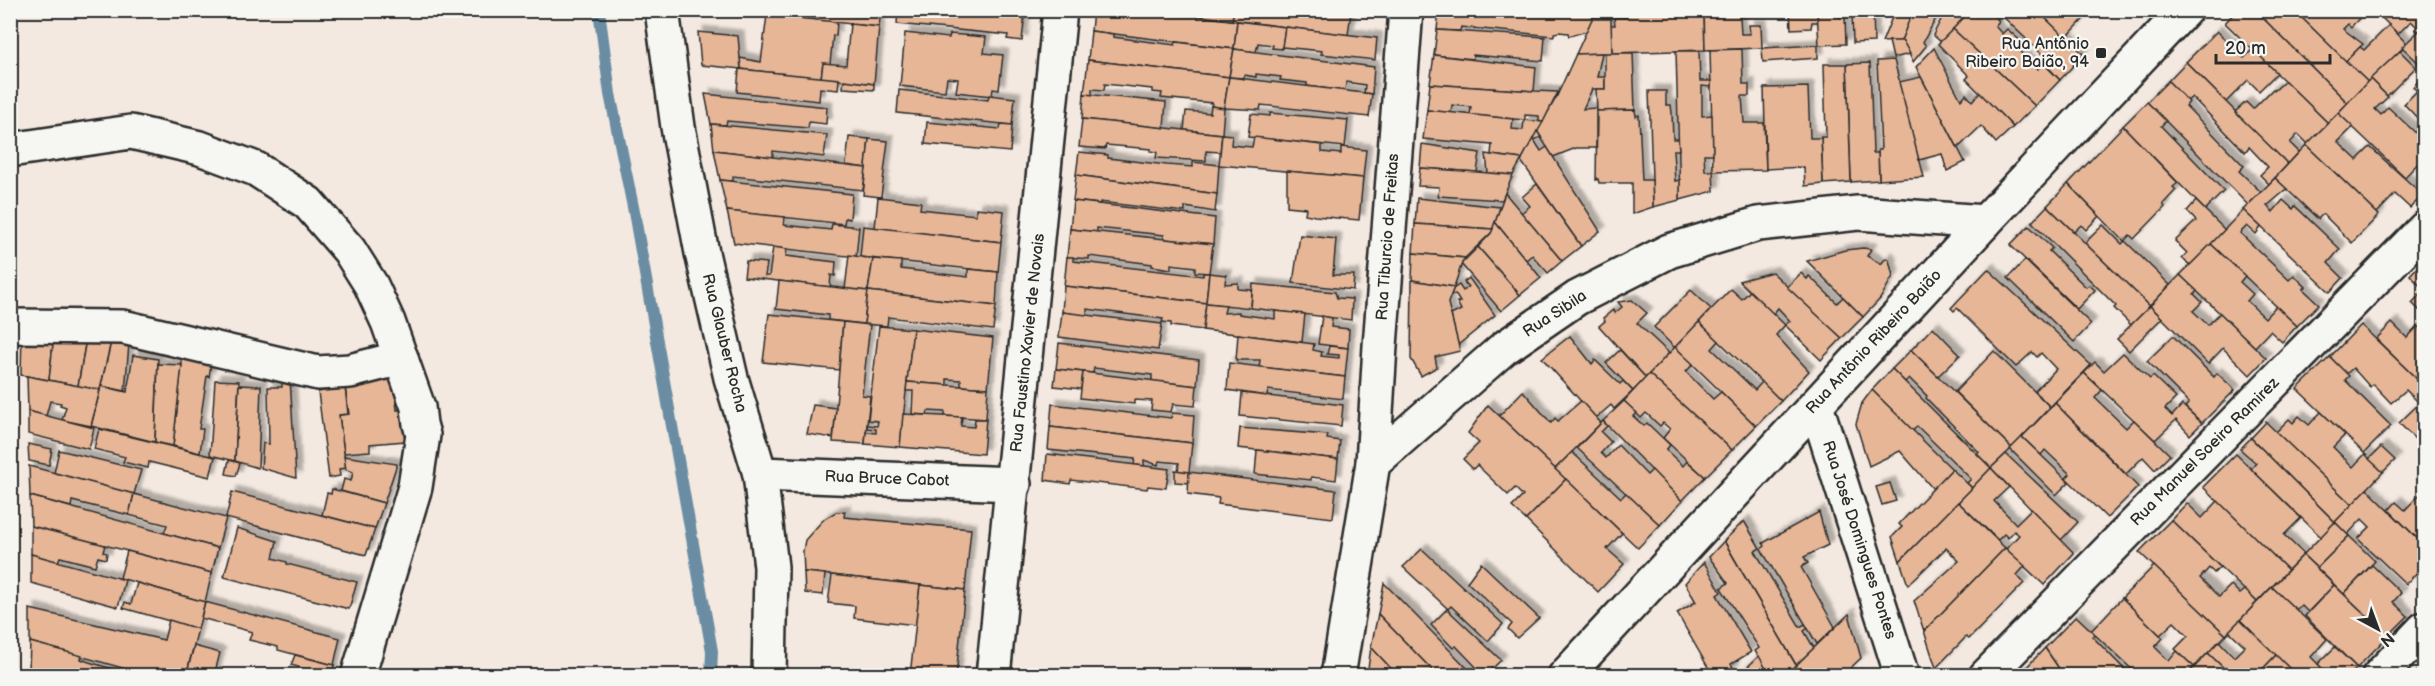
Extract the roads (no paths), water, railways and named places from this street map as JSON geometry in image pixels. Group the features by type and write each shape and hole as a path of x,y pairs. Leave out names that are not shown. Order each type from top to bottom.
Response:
{"street":[{"name":"Rua Glauber Rocha","path":"662,10 678,127 702,253 731,378 760,474 771,567 769,675"},
{"name":"Rua Faustino Xavier de Novais","path":"993,675 1060,10"},
{"name":"Rua Tiburcio de Freitas","path":"1373,463 1406,10"},
{"name":"Rua Antônio Ribeiro Baião","path":"1565,675 2185,10"},
{"path":"10,150 131,132 200,148 256,169 308,204 349,250 371,285 388,322 418,407 423,435 415,487 358,675"},
{"name":"Rua Sibila","path":"1373,463 1504,348 1577,298 1669,252 1758,224 1858,213 1985,222"},
{"name":"Rua Manuel Soeiro Ramirez","path":"1986,675 2424,229"},
{"path":"10,326 123,327 318,373 351,370 401,358"},
{"name":"Rua José Domingues Pontes","path":"1816,405 1902,675"},
{"path":"1338,675 1373,463"},
{"name":"Rua Bruce Cabot","path":"760,474 1014,484"},
{"path":"2379,675 2424,629"}],"waterway":[{"path":"599,10 610,94 634,212 712,651 711,676"}],"place":[{"name":"Rua Antônio Ribeiro Baião, 94","path":"2101,53"}]}
